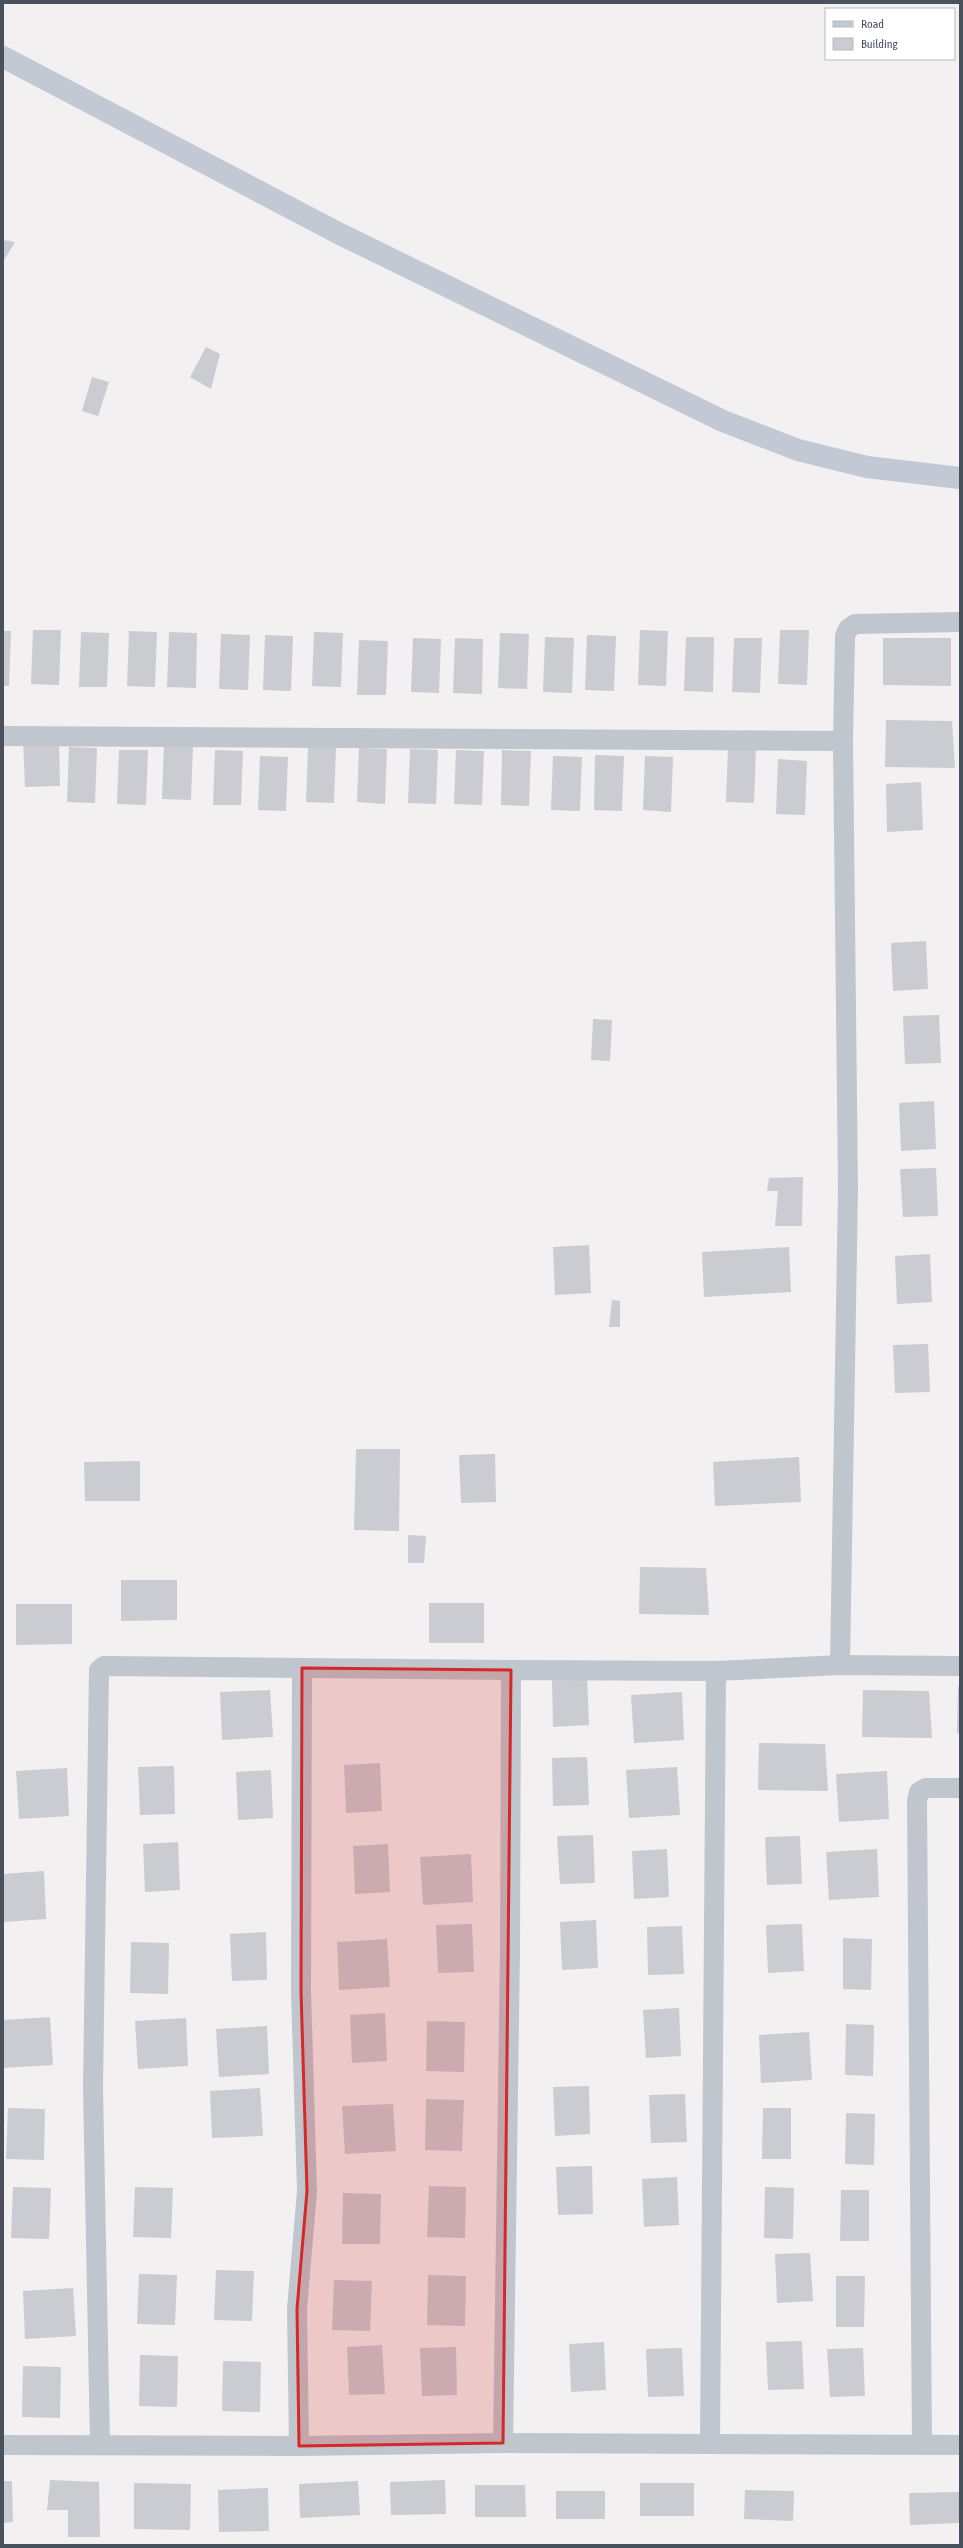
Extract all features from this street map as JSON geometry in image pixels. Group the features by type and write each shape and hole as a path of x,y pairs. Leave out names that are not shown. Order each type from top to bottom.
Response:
{"street":[{"path":"3,57 340,234 723,421 798,450 867,467 960,478"},
{"path":"840,1665 848,1188 843,741 845,636 848,628 855,624 960,622"},
{"path":"3,736 843,741"},
{"path":"100,2445 93,2088 99,1670 104,1666 716,1671 840,1665 960,1666"},
{"path":"299,2446 297,2309 307,2191 301,1991 302,1668"},
{"path":"503,2443 510,1950 511,1670"},
{"path":"710,2443 716,1671"},
{"path":"922,2445 917,1801 919,1792 926,1788 960,1788"},
{"path":"3,2445 299,2446 503,2443 960,2445"}],"highlighted area":[{"path":"302,1668 511,1670 503,2443 299,2446 297,2309 307,2191 301,1991"}],"building":[{"path":"3,240 15,242 3,262"},
{"path":"206,347 220,354 211,389 190,377"},
{"path":"92,377 109,382 98,416 82,411"},
{"path":"33,630 61,630 59,685 31,684"},
{"path":"640,630 668,631 666,686 638,685"},
{"path":"780,630 809,630 807,685 778,684"},
{"path":"3,631 11,631 9,686 3,686"},
{"path":"129,631 157,632 155,687 127,686"},
{"path":"81,632 109,633 107,687 79,687"},
{"path":"169,632 197,633 196,688 167,687"},
{"path":"314,632 343,633 341,687 312,686"},
{"path":"500,633 529,634 527,689 498,688"},
{"path":"221,634 250,635 248,690 219,689"},
{"path":"265,635 293,636 291,691 263,690"},
{"path":"587,635 616,636 614,691 585,690"},
{"path":"545,637 574,638 572,693 543,692"},
{"path":"686,637 714,637 713,692 684,691"},
{"path":"413,638 441,639 439,693 411,692"},
{"path":"455,638 483,639 482,694 453,693"},
{"path":"734,638 762,638 760,693 732,692"},
{"path":"883,638 951,638 951,686 883,685"},
{"path":"359,640 388,641 386,695 357,695"},
{"path":"886,720 952,721 955,768 885,767"},
{"path":"59,738 60,786 25,787 23,739"},
{"path":"164,744 193,746 191,800 162,799"},
{"path":"69,747 97,748 95,803 67,802"},
{"path":"308,747 336,748 334,803 306,802"},
{"path":"728,747 756,748 754,803 726,802"},
{"path":"359,748 387,749 385,804 357,802"},
{"path":"410,749 438,750 436,804 408,803"},
{"path":"119,750 148,750 146,805 117,804"},
{"path":"215,750 243,751 241,805 213,805"},
{"path":"456,750 484,751 482,805 454,804"},
{"path":"502,750 531,751 529,806 501,805"},
{"path":"595,755 624,756 622,811 594,810"},
{"path":"260,756 288,757 286,811 258,810"},
{"path":"553,756 582,757 580,811 551,810"},
{"path":"645,756 673,757 671,812 643,810"},
{"path":"778,759 807,761 805,815 776,814"},
{"path":"921,782 923,830 887,832 886,784"},
{"path":"926,941 928,989 893,991 891,943"},
{"path":"939,1015 941,1063 905,1064 903,1016"},
{"path":"593,1019 612,1020 610,1061 591,1060"},
{"path":"934,1101 936,1149 901,1151 899,1103"},
{"path":"936,1168 938,1216 903,1217 900,1169"},
{"path":"803,1177 802,1226 775,1226 778,1191 767,1191 769,1178"},
{"path":"589,1245 591,1293 555,1295 553,1247"},
{"path":"789,1247 791,1292 704,1297 702,1252"},
{"path":"930,1254 932,1302 897,1304 895,1256"},
{"path":"612,1300 620,1301 620,1327 609,1327"},
{"path":"928,1344 930,1392 895,1393 893,1345"},
{"path":"356,1449 400,1449 399,1531 354,1530"},
{"path":"495,1454 496,1502 461,1503 459,1455"},
{"path":"799,1457 801,1502 715,1506 713,1462"},
{"path":"140,1461 140,1501 85,1501 84,1462"},
{"path":"408,1535 426,1536 424,1563 408,1563"},
{"path":"640,1567 706,1568 709,1615 639,1614"},
{"path":"121,1580 177,1580 177,1620 121,1621"},
{"path":"429,1603 484,1603 484,1643 429,1643"},
{"path":"16,1604 72,1604 72,1644 16,1645"},
{"path":"587,1677 589,1725 553,1727 552,1679"},
{"path":"958,1686 960,1686 960,1733 957,1733"},
{"path":"270,1690 273,1737 222,1740 220,1692"},
{"path":"863,1690 929,1691 932,1738 862,1737"},
{"path":"682,1692 684,1740 634,1743 631,1695"},
{"path":"759,1743 825,1744 828,1791 758,1790"},
{"path":"587,1757 589,1805 553,1806 552,1758"},
{"path":"380,1763 382,1811 346,1813 344,1765"},
{"path":"174,1766 175,1814 140,1815 138,1767"},
{"path":"677,1767 680,1815 629,1818 626,1770"},
{"path":"67,1768 69,1816 19,1819 16,1771"},
{"path":"271,1770 273,1818 238,1820 236,1772"},
{"path":"887,1771 889,1819 839,1822 836,1774"},
{"path":"593,1835 595,1883 560,1884 557,1836"},
{"path":"800,1836 802,1884 767,1885 765,1837"},
{"path":"178,1842 180,1890 145,1892 143,1844"},
{"path":"388,1844 390,1892 355,1894 353,1846"},
{"path":"667,1849 669,1897 634,1899 632,1851"},
{"path":"877,1849 879,1897 829,1900 826,1852"},
{"path":"471,1854 473,1902 423,1905 420,1857"},
{"path":"44,1871 46,1919 3,1922 3,1874"},
{"path":"596,1920 598,1968 562,1970 560,1922"},
{"path":"472,1924 474,1972 438,1973 436,1925"},
{"path":"802,1924 804,1971 768,1973 766,1925"},
{"path":"682,1926 684,1974 648,1975 647,1927"},
{"path":"266,1932 267,1980 232,1981 230,1934"},
{"path":"843,1938 872,1939 871,1990 843,1989"},
{"path":"387,1939 390,1987 339,1990 337,1942"},
{"path":"131,1942 169,1943 168,1994 130,1993"},
{"path":"679,2008 681,2056 646,2058 643,2010"},
{"path":"385,2013 387,2061 352,2063 350,2015"},
{"path":"50,2017 53,2065 3,2068 3,2020"},
{"path":"186,2018 188,2066 138,2069 135,2021"},
{"path":"427,2021 465,2022 464,2072 426,2071"},
{"path":"846,2024 874,2025 873,2076 845,2075"},
{"path":"267,2026 269,2074 219,2077 216,2029"},
{"path":"809,2032 812,2080 761,2083 759,2035"},
{"path":"589,2086 590,2134 555,2136 553,2087"},
{"path":"260,2088 263,2136 212,2138 210,2091"},
{"path":"685,2094 687,2142 651,2143 649,2095"},
{"path":"426,2099 464,2100 462,2151 425,2150"},
{"path":"393,2104 396,2151 345,2154 342,2106"},
{"path":"8,2108 45,2109 44,2160 6,2159"},
{"path":"763,2108 791,2108 791,2159 762,2159"},
{"path":"846,2113 875,2114 874,2165 845,2164"},
{"path":"592,2166 593,2214 558,2215 556,2167"},
{"path":"677,2177 679,2225 644,2227 642,2179"},
{"path":"429,2186 466,2187 465,2238 427,2237"},
{"path":"13,2187 51,2188 49,2239 11,2238"},
{"path":"135,2187 173,2188 171,2238 133,2237"},
{"path":"765,2187 794,2188 793,2239 764,2238"},
{"path":"841,2190 869,2190 869,2241 840,2241"},
{"path":"343,2193 381,2194 380,2244 342,2244"},
{"path":"810,2253 813,2301 777,2303 775,2254"},
{"path":"216,2270 254,2271 252,2321 214,2320"},
{"path":"139,2274 177,2275 175,2325 137,2324"},
{"path":"428,2275 466,2276 465,2326 427,2325"},
{"path":"836,2276 865,2276 864,2327 836,2327"},
{"path":"334,2280 372,2281 370,2331 332,2330"},
{"path":"73,2288 76,2336 25,2339 23,2291"},
{"path":"802,2341 804,2389 768,2390 766,2342"},
{"path":"604,2342 606,2390 571,2392 569,2344"},
{"path":"382,2345 385,2394 349,2395 347,2347"},
{"path":"456,2347 457,2395 422,2396 420,2348"},
{"path":"682,2348 684,2396 648,2397 646,2349"},
{"path":"863,2348 865,2396 830,2397 827,2349"},
{"path":"140,2355 178,2356 177,2407 139,2406"},
{"path":"223,2361 261,2362 260,2412 222,2411"},
{"path":"23,2366 61,2367 60,2418 22,2417"},
{"path":"50,2480 99,2482 100,2537 68,2537 68,2510 47,2510"},
{"path":"445,2480 446,2514 391,2515 390,2482"},
{"path":"3,2481 12,2481 13,2522 3,2523"},
{"path":"358,2481 360,2515 300,2518 299,2484"},
{"path":"134,2483 191,2484 190,2530 134,2529"},
{"path":"640,2483 694,2483 694,2516 640,2516"},
{"path":"475,2485 525,2485 526,2517 475,2517"},
{"path":"268,2488 269,2531 219,2532 218,2490"},
{"path":"745,2490 794,2491 793,2521 744,2519"},
{"path":"556,2491 605,2491 605,2519 556,2519"},
{"path":"960,2492 960,2523 910,2525 909,2493"}]}
